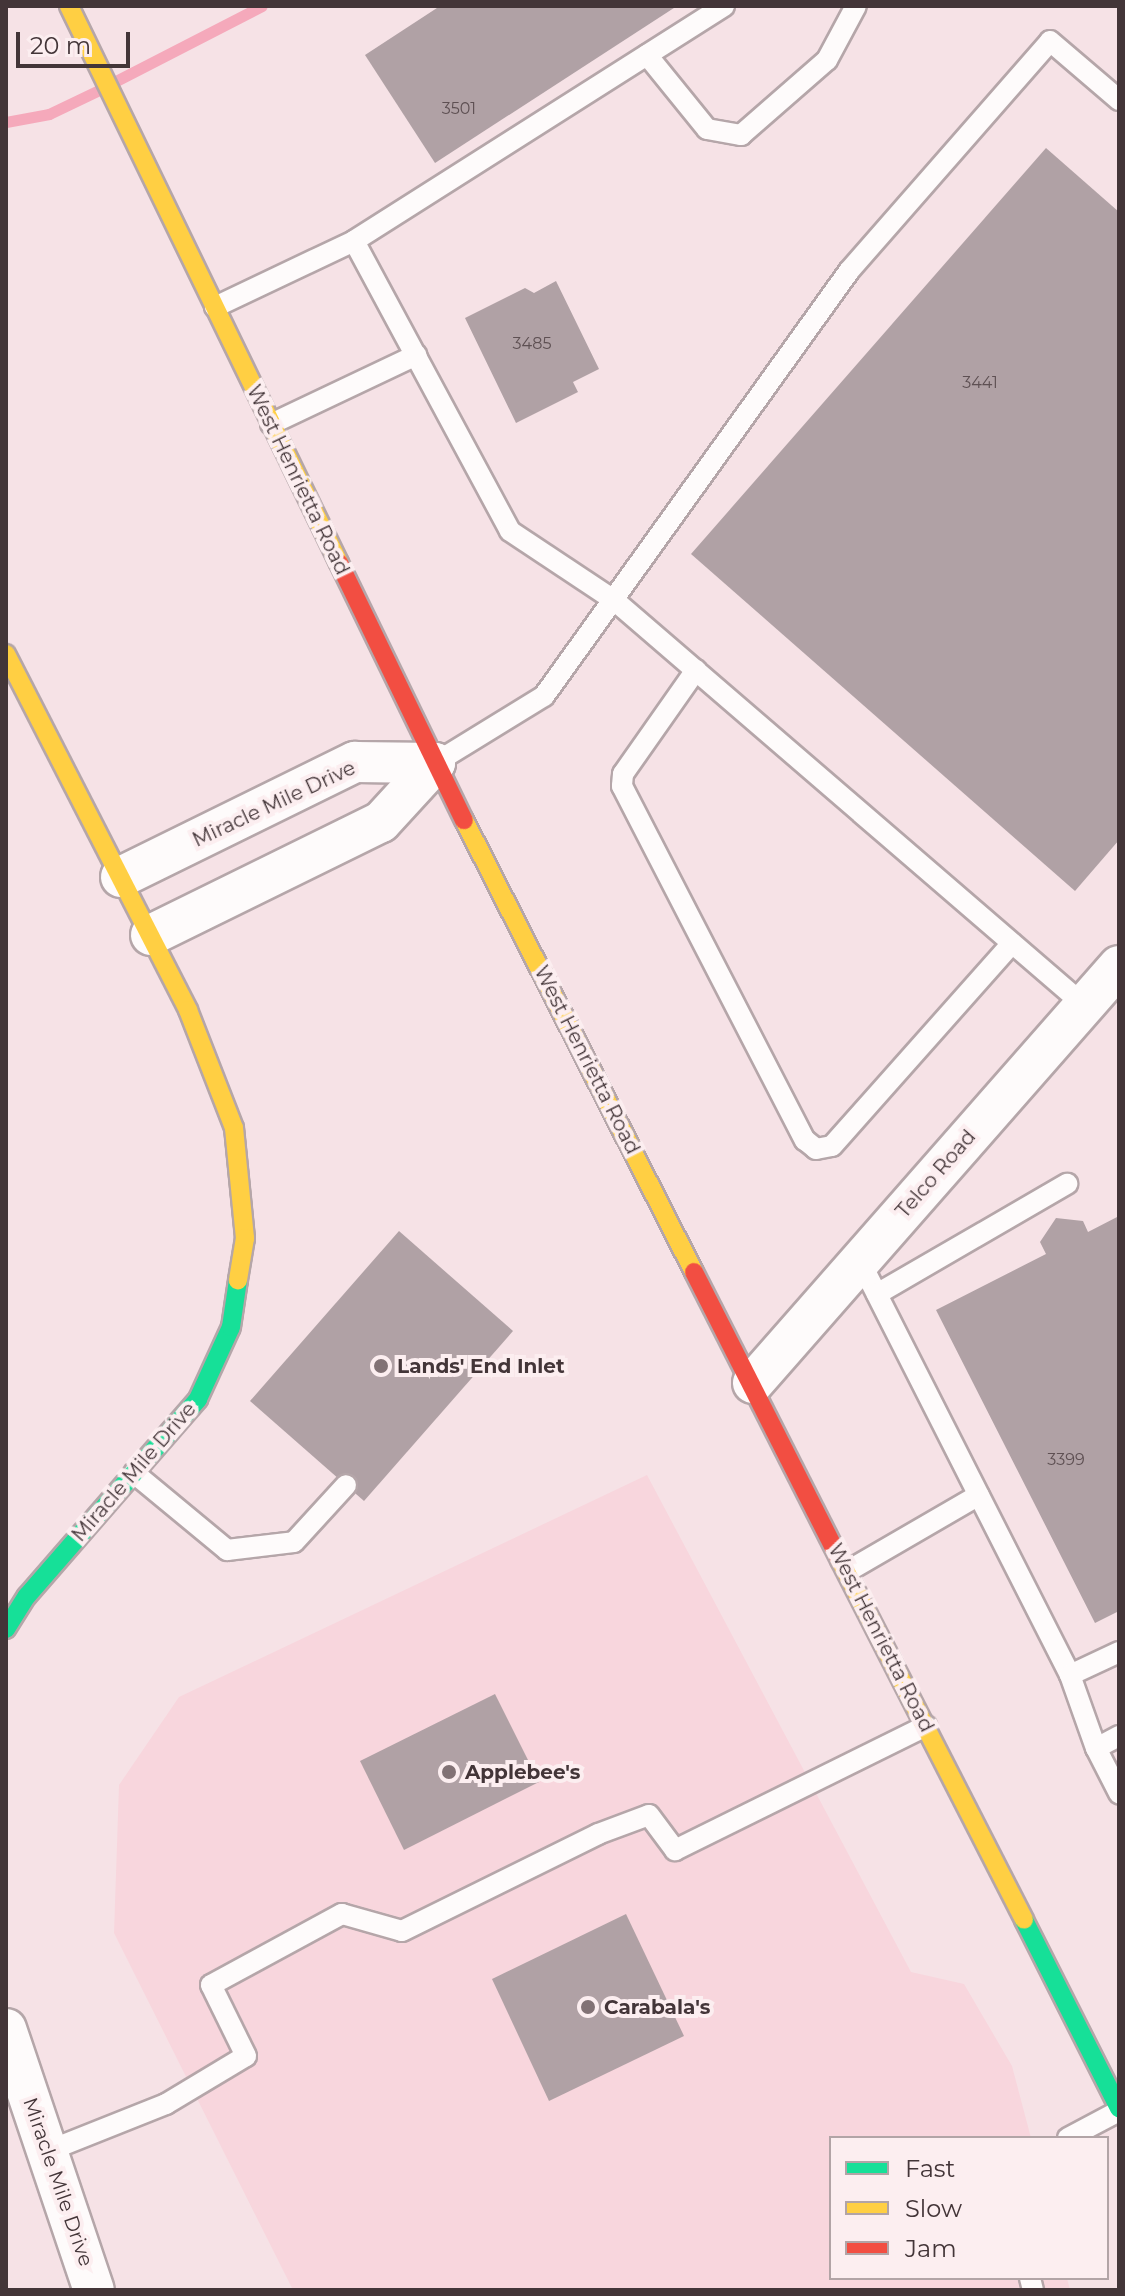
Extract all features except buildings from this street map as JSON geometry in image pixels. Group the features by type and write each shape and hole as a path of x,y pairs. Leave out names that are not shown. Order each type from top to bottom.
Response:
{"main road":[{"name":"West Henrietta Road","path":"69,6 435,763 753,1383 1119,2109"},
{"name":"Miracle Mile Drive","path":"6,654 188,1010 234,1128 245,1238 231,1327 198,1399 27,1596 6,1629"}],"street":[{"name":"Miracle Mile Drive","path":"121,877 355,762 435,763"},
{"path":"151,935 381,822 435,763"},
{"name":"Telco Road","path":"753,1383 868,1277 1084,1005 1119,966"},
{"name":"Miracle Mile Drive","path":"6,2029 94,2290"}],"lane":[{"path":"215,307 354,241 724,6"},
{"path":"647,55 707,129 741,135 827,60 856,6"},
{"path":"435,763 544,696 849,271 1050,41 1119,100"},
{"path":"354,241 510,531 614,600 1084,1005"},
{"path":"271,424 416,355"},
{"path":"696,670 623,774 622,786 805,1140 816,1149 832,1146 1012,943"},
{"path":"1067,1184 868,1277 1070,1675 1096,1748 1119,1793"},
{"path":"134,1473 227,1550 294,1542 346,1485"},
{"path":"848,1571 979,1495"},
{"path":"1070,1675 1119,1652"},
{"path":"48,2151 166,2104 246,2056 211,1985 342,1914 402,1931 598,1834 649,1815 675,1850 926,1726"},
{"path":"1096,1748 1119,1736"},
{"path":"1072,2136 1119,2109"}],"shaded area":[{"path":"647,1475 911,1972 964,1984 1012,2066 1030,2136 829,2136 829,2280 1068,2280 1070,2290 293,2290 114,1933 119,1785 179,1697"}],"waterway":[{"path":"114,82 262,6"},
{"path":"6,122 49,114 99,90"}],"traffic: fast":[{"path":"6,1629 27,1596 198,1399 231,1327 238,1280"},
{"path":"1024,1920 1119,2108"}],"traffic: slow":[{"path":"69,6 339,563"},
{"path":"6,654 188,1010 234,1128 245,1238 238,1280"},
{"path":"464,820 694,1272"},
{"path":"840,1560 1024,1920"}],"traffic: jam":[{"path":"339,563 464,820"},
{"path":"694,1272 840,1560"}],"place":[{"name":"Lands' End Inlet","path":"381,1366"},
{"name":"Applebee's","path":"449,1772"},
{"name":"Carabala's","path":"588,2007"}]}
